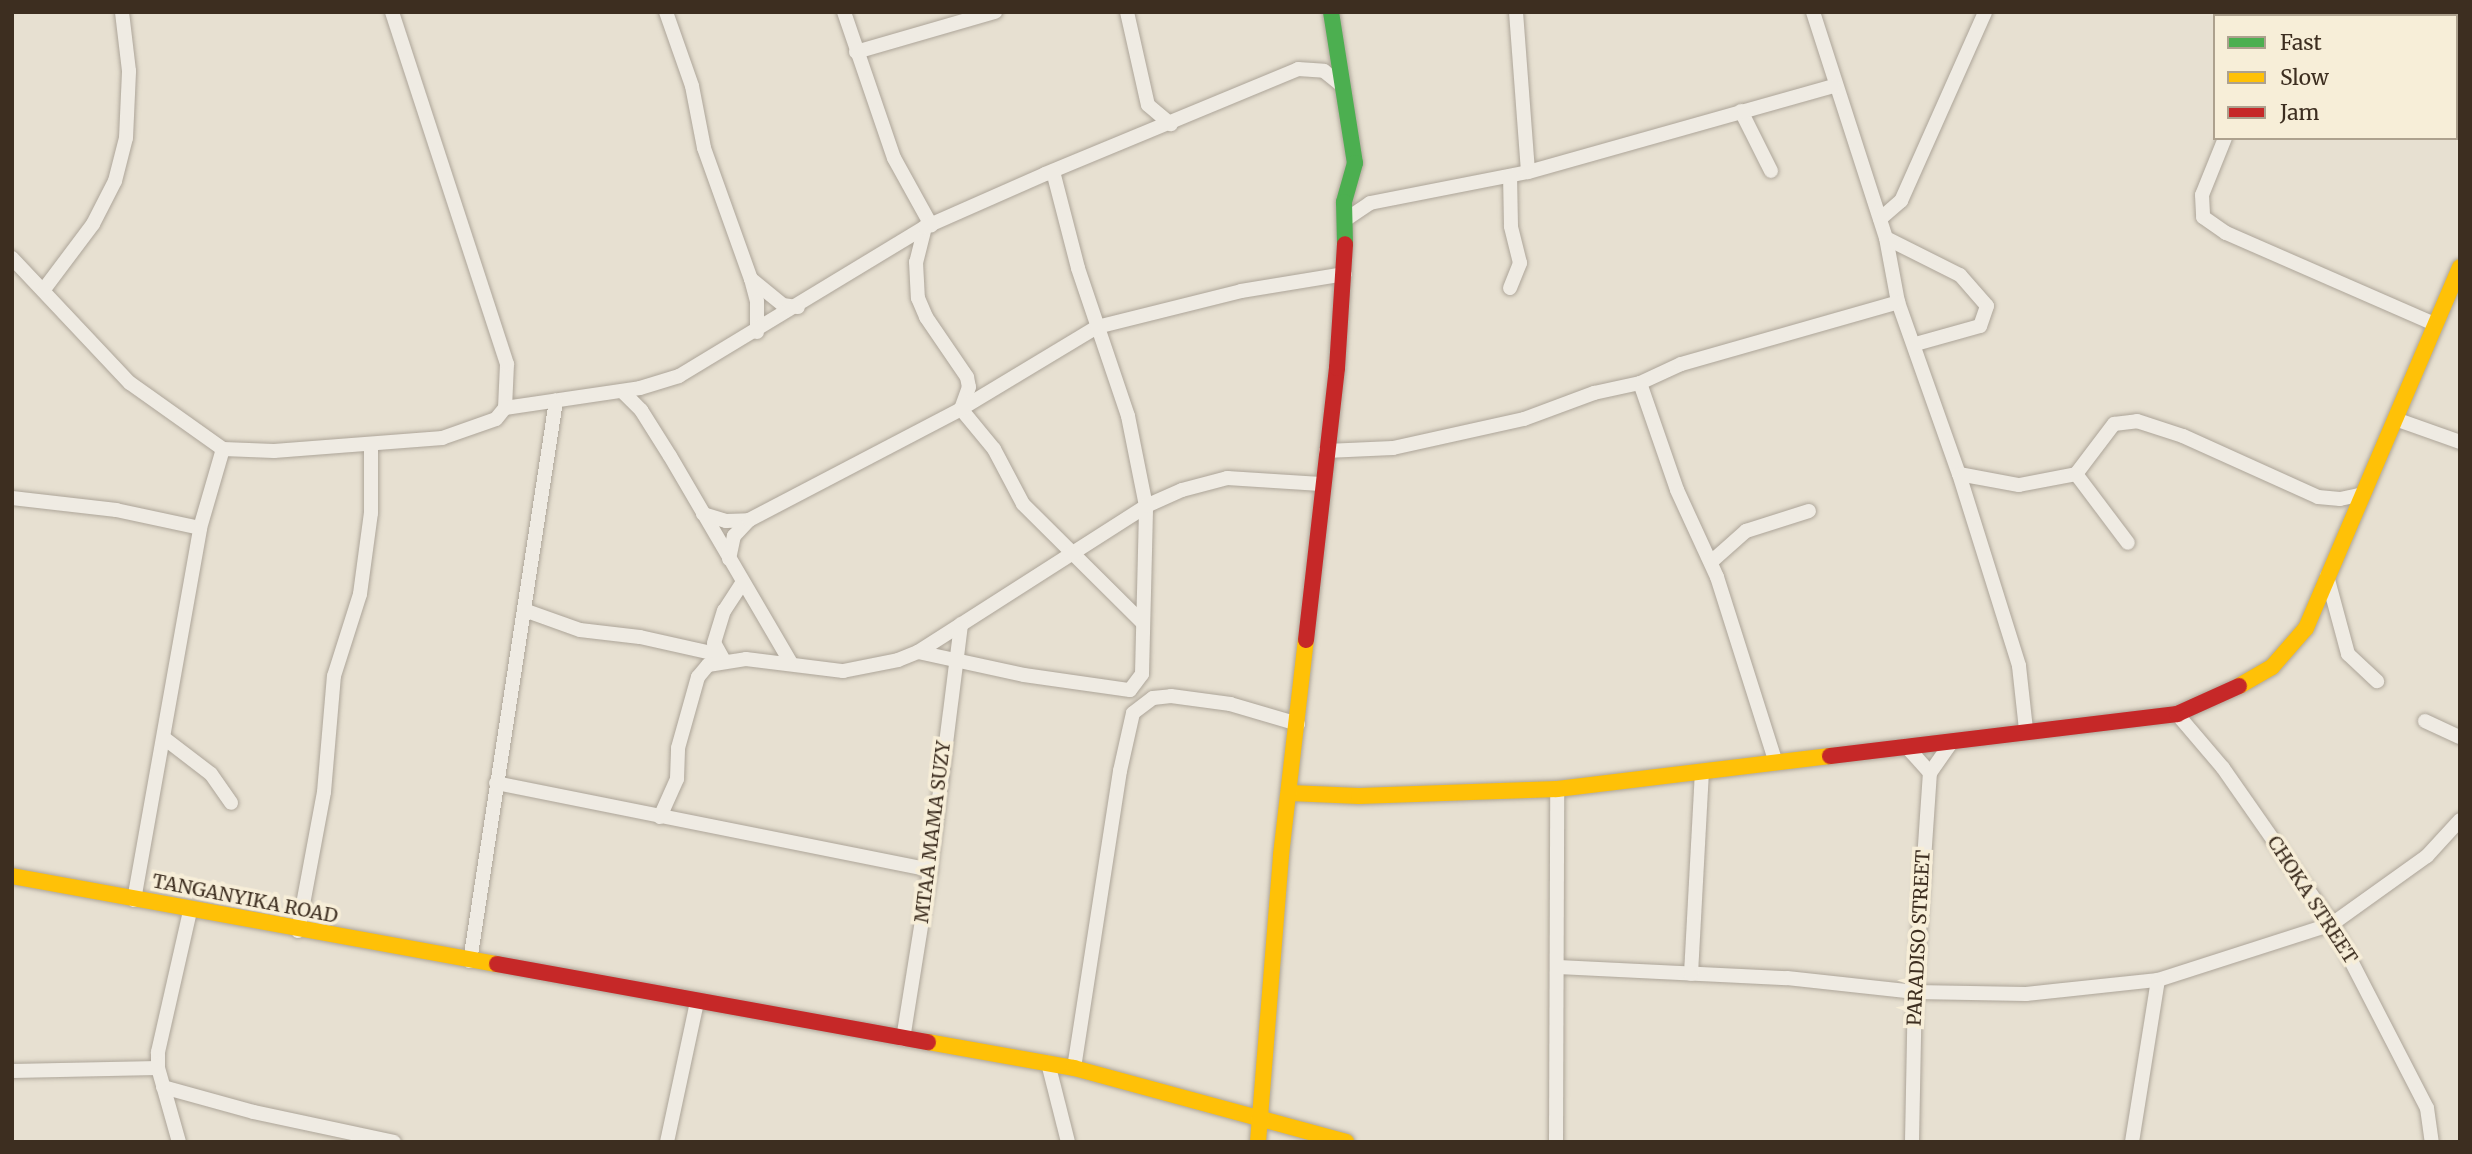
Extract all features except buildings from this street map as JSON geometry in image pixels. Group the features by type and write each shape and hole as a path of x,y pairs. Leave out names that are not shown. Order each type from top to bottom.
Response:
{"street":[{"path":"45,288 93,224 115,181 126,138 129,71 122,12"},
{"path":"12,258 45,288 130,383 223,449 274,451 442,438 474,429 496,419 505,408 507,363 392,12"},
{"path":"666,12 692,86 704,148 751,279 757,301 757,332"},
{"path":"844,12 894,158 928,226 916,262 918,298 926,317 967,377 969,387 961,409"},
{"path":"856,52 995,12"},
{"path":"1128,12 1148,105 1143,136"},
{"path":"1258,1142 1281,855 1298,724 1345,274 1345,220 1354,147 1341,85 1331,12"},
{"path":"1516,12 1528,172"},
{"path":"1813,12 1833,86 1886,238 1898,302 1916,344 2019,666 2026,729"},
{"path":"1880,219 1901,201 1985,12"},
{"path":"505,408 622,391 678,376 757,332 928,226 1053,171 1143,136 1298,69 1324,71 1341,85"},
{"path":"1345,220 1370,203 1528,172 1833,86"},
{"path":"1148,105 1171,124"},
{"path":"1741,111 1771,171"},
{"path":"2224,140 2202,195 2203,217 2226,233 2434,324"},
{"path":"918,653 953,663 1130,690 1142,674 1146,506 1128,416 1097,327 1053,171"},
{"path":"1510,176 1511,226 1520,263 1510,288"},
{"path":"1350,183 1370,203"},
{"path":"1886,238 1960,275 1987,306 1980,326 1916,344"},
{"path":"1290,793 1359,796 1558,789 1702,772 1775,760 1952,741 2026,729 2177,713 2272,667 2306,628 2327,575 2398,420 2434,324 2460,267"},
{"path":"729,559 734,536 749,520 961,409 1097,327 1241,290 1345,274"},
{"path":"751,279 783,305 798,307"},
{"path":"1325,451 1393,448 1524,419 1594,393 1640,383 1681,365 1898,302"},
{"path":"1640,383 1677,490 1711,562 1775,760"},
{"path":"622,391 641,410 790,661"},
{"path":"470,961 556,401"},
{"path":"961,409 994,449 1023,504 1049,526 1069,554 1143,623"},
{"path":"2398,420 2460,442"},
{"path":"1959,474 2019,485 2042,484 2076,474 2088,464 2114,424 2137,421 2183,436 2318,497 2340,499 2363,494"},
{"path":"298,931 324,792 334,676 360,594 371,513 372,444"},
{"path":"134,900 200,528 223,449"},
{"path":"2076,474 2128,543"},
{"path":"524,610 580,629 640,636 720,657 790,661 818,670 843,671 918,653 1146,506 1182,490 1227,478 1321,484"},
{"path":"12,498 116,510 200,528"},
{"path":"1711,562 1746,531 1809,511"},
{"path":"703,514 726,522 749,520"},
{"path":"2327,575 2348,654 2377,681"},
{"path":"720,657 714,643 724,611 742,583"},
{"name":"MTAA MAMA SUZY","path":"903,1039 930,870 953,663 961,624"},
{"path":"660,817 677,779 678,748 698,677 720,657"},
{"path":"1074,1068 1119,771 1133,713 1153,698 1171,696 1230,704 1298,724"},
{"name":"CHOKA STREET","path":"2177,713 2223,768 2332,924 2427,1108 2432,1142"},
{"path":"2426,721 2460,737"},
{"path":"164,738 211,774 231,803"},
{"name":"PARADISO STREET","path":"1912,1142 1915,992 1930,774 1952,741"},
{"path":"1906,746 1930,774"},
{"path":"1691,974 1702,772"},
{"path":"496,783 930,870"},
{"path":"1556,1142 1554,999 1558,967 1558,789"},
{"path":"1558,967 1691,974 1915,992 2026,994 2158,980 2332,924 2427,856 2460,820"},
{"name":"TANGANYIKA ROAD","path":"12,876 298,931 1074,1068 1346,1142"},
{"path":"179,1142 158,1068 161,1031 190,911"},
{"path":"2132,1142 2158,980"},
{"path":"667,1142 697,1002"},
{"path":"12,1062 32,1071"},
{"path":"1048,1063 1068,1142"},
{"path":"12,1071 158,1068"},
{"path":"163,1087 254,1112 394,1142"}],"traffic: fast":[{"path":"1331,12 1355,163 1344,202 1345,244"}],"traffic: slow":[{"path":"2239,686 2272,667 2306,628 2460,267"},
{"path":"1258,1142 1281,855 1306,640"},
{"path":"1290,793 1359,796 1557,789 1830,756"},
{"path":"12,876 497,964"},
{"path":"928,1042 1074,1068 1346,1142"}],"traffic: jam":[{"path":"1306,640 1337,368 1345,244"},
{"path":"1830,756 2177,714 2239,686"},
{"path":"497,964 928,1042"}]}
